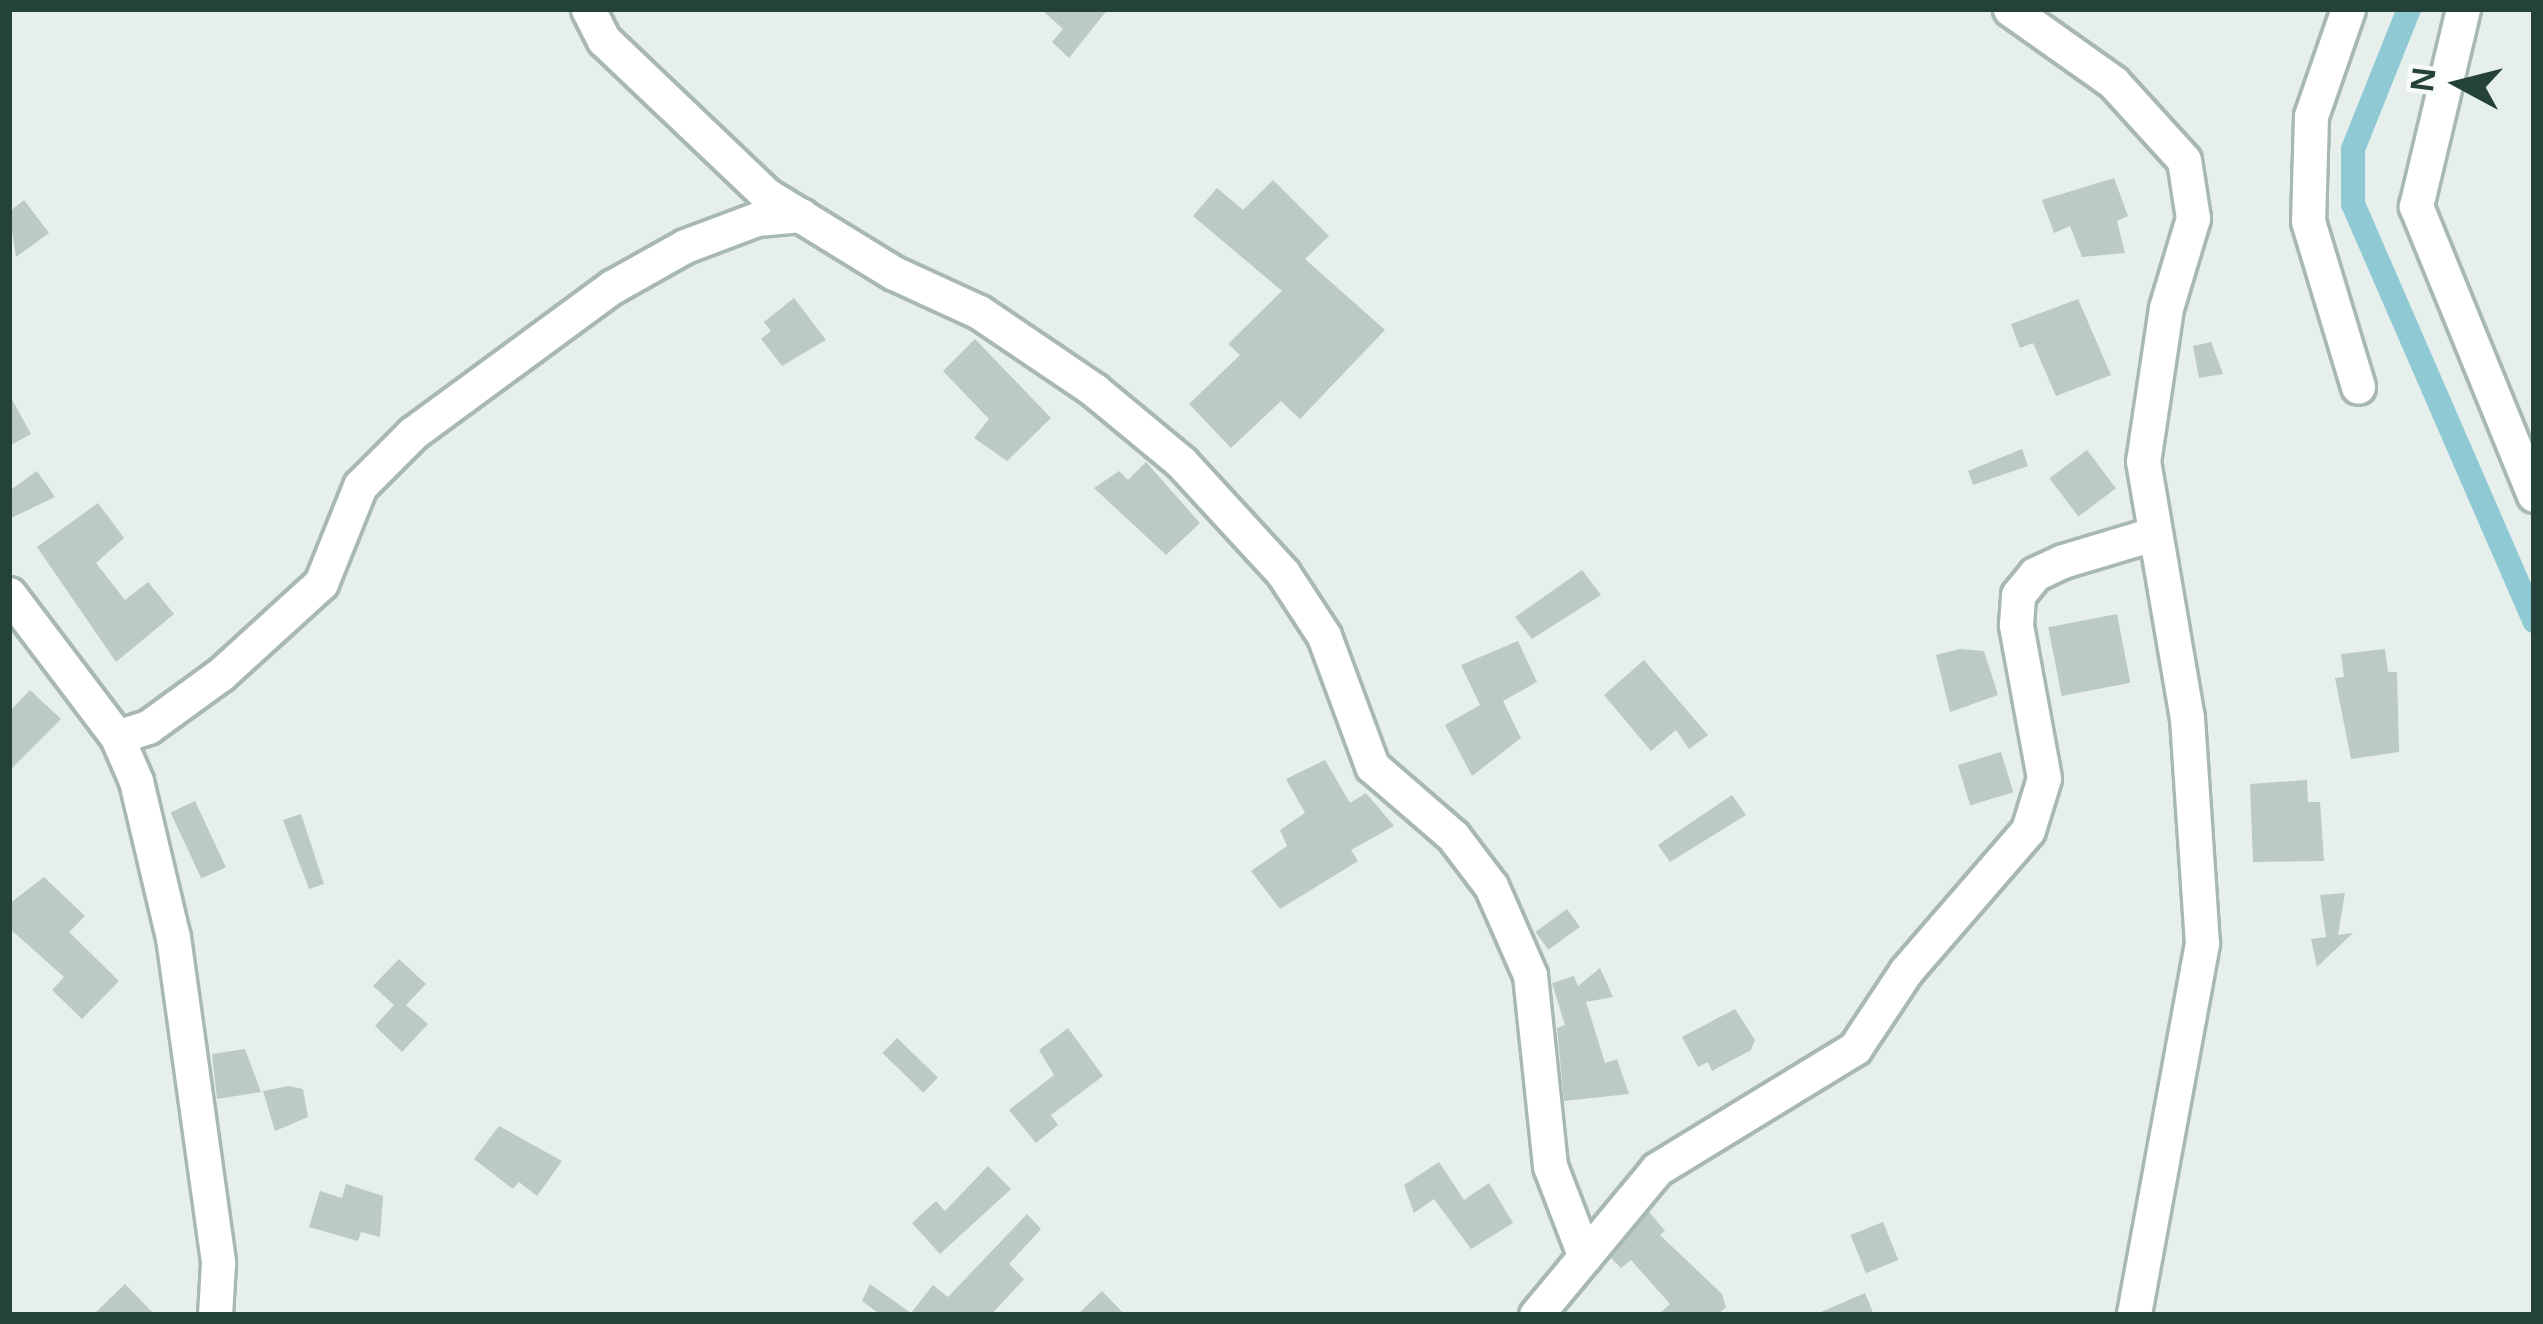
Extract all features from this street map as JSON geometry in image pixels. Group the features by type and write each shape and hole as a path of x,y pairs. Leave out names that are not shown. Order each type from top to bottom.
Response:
{"street":[{"path":"588,9 604,40 664,100 801,215 979,312 1094,390 1181,462 1283,573 1324,636 1372,766 1453,836 1507,921 1530,975 1544,1049 1550,1166 1585,1258"},
{"path":"2010,9 2113,82 2184,160 2193,218 2166,308 2164,358 2142,444 2187,718 2202,943 2134,1315"},
{"path":"2348,9 2311,116 2308,221 2358,387"},
{"path":"2463,9 2416,206 2534,495"},
{"path":"117,737 148,727 221,674 321,583 360,486 413,433 612,287 685,245 757,219 801,215"},
{"path":"1536,1315 1668,1160 1855,1048 1906,971 2028,830 2044,778 2016,625 2018,595 2049,568 2153,533"},
{"path":"9,594 117,737 136,781 173,937 218,1263 215,1315"}],"building":[{"path":"1041,9 1108,9 1069,58 1052,42 1063,29"},
{"path":"2114,178 2128,216 2117,221 2125,253 2082,257 2070,226 2054,233 2042,200"},
{"path":"1273,180 1329,236 1305,259 1385,330 1300,419 1281,401 1231,448 1189,404 1240,355 1228,344 1282,291 1193,216 1217,188 1243,210"},
{"path":"24,200 49,233 16,257 9,212"},
{"path":"794,298 826,340 782,366 761,339 771,331 764,322"},
{"path":"2078,299 2111,375 2056,396 2033,343 2020,348 2011,324"},
{"path":"975,339 1051,418 1007,461 974,438 989,419 943,371"},
{"path":"2211,342 2223,374 2199,378 2193,346"},
{"path":"9,394 31,434 9,446"},
{"path":"2022,449 2028,466 1973,485 1968,471"},
{"path":"2087,450 2116,488 2078,517 2049,478"},
{"path":"1146,462 1200,523 1166,555 1094,488 1119,471 1128,480"},
{"path":"37,471 55,497 9,519 9,491"},
{"path":"98,503 124,538 96,563 125,600 148,582 174,614 116,662 37,547"},
{"path":"1582,570 1601,595 1532,639 1515,617"},
{"path":"2117,614 2130,683 2062,696 2048,627"},
{"path":"1518,641 1537,682 1503,701 1521,738 1472,776 1445,725 1480,705 1461,665"},
{"path":"1960,649 1984,651 1998,695 1950,712 1936,655"},
{"path":"2385,649 2388,672 2397,672 2399,752 2351,759 2335,678 2344,677 2341,654"},
{"path":"1644,660 1708,735 1689,749 1676,730 1651,751 1604,695"},
{"path":"30,690 61,719 9,771 9,712"},
{"path":"2001,752 2013,792 1970,805 1958,765"},
{"path":"1325,760 1350,803 1366,793 1394,826 1351,850 1358,861 1280,909 1251,871 1287,846 1280,830 1305,813 1286,779"},
{"path":"2307,780 2308,802 2320,802 2324,861 2253,862 2250,784"},
{"path":"1732,795 1746,815 1670,862 1658,845"},
{"path":"195,801 226,867 201,879 171,812"},
{"path":"301,814 324,884 309,889 283,820"},
{"path":"44,877 85,916 69,932 119,981 82,1019 52,990 64,977 9,928 9,904"},
{"path":"2345,893 2338,935 2353,933 2317,967 2311,939 2326,937 2320,895"},
{"path":"1567,909 1580,927 1548,950 1535,932"},
{"path":"399,959 426,984 406,1005 428,1024 402,1052 375,1026 394,1005 373,986"},
{"path":"1600,968 1613,997 1586,1002 1605,1063 1617,1059 1629,1094 1564,1101 1557,1028 1565,1025 1552,983 1574,976 1578,986"},
{"path":"1735,1009 1755,1040 1751,1050 1712,1071 1708,1062 1698,1067 1682,1037"},
{"path":"1068,1028 1103,1076 1051,1115 1058,1125 1036,1143 1009,1110 1054,1075 1039,1050"},
{"path":"897,1038 938,1078 923,1093 882,1053"},
{"path":"245,1049 261,1092 217,1099 212,1054"},
{"path":"289,1086 303,1089 308,1117 275,1131 263,1091"},
{"path":"499,1126 562,1161 537,1196 519,1182 513,1189 474,1159"},
{"path":"1439,1162 1464,1200 1489,1183 1513,1223 1471,1249 1434,1199 1414,1213 1404,1185"},
{"path":"988,1166 1011,1189 940,1254 912,1223 936,1201 945,1211"},
{"path":"346,1184 383,1196 380,1237 361,1232 358,1241 309,1227 320,1191 342,1198"},
{"path":"1649,1212 1665,1231 1660,1235 1722,1294 1726,1307 1717,1315 1658,1315 1670,1304 1631,1260 1621,1268 1611,1258"},
{"path":"1027,1214 1041,1229 1009,1264 1024,1279 991,1315 881,1315 862,1301 870,1284 911,1313 933,1285 948,1297"},
{"path":"1883,1222 1898,1260 1866,1273 1851,1235"},
{"path":"125,1284 155,1315 93,1315"},
{"path":"1102,1291 1125,1315 1077,1315"},
{"path":"1865,1293 1874,1315 1814,1315"}],"waterway":[{"path":"2409,9 2353,149 2353,204 2534,621"}]}
